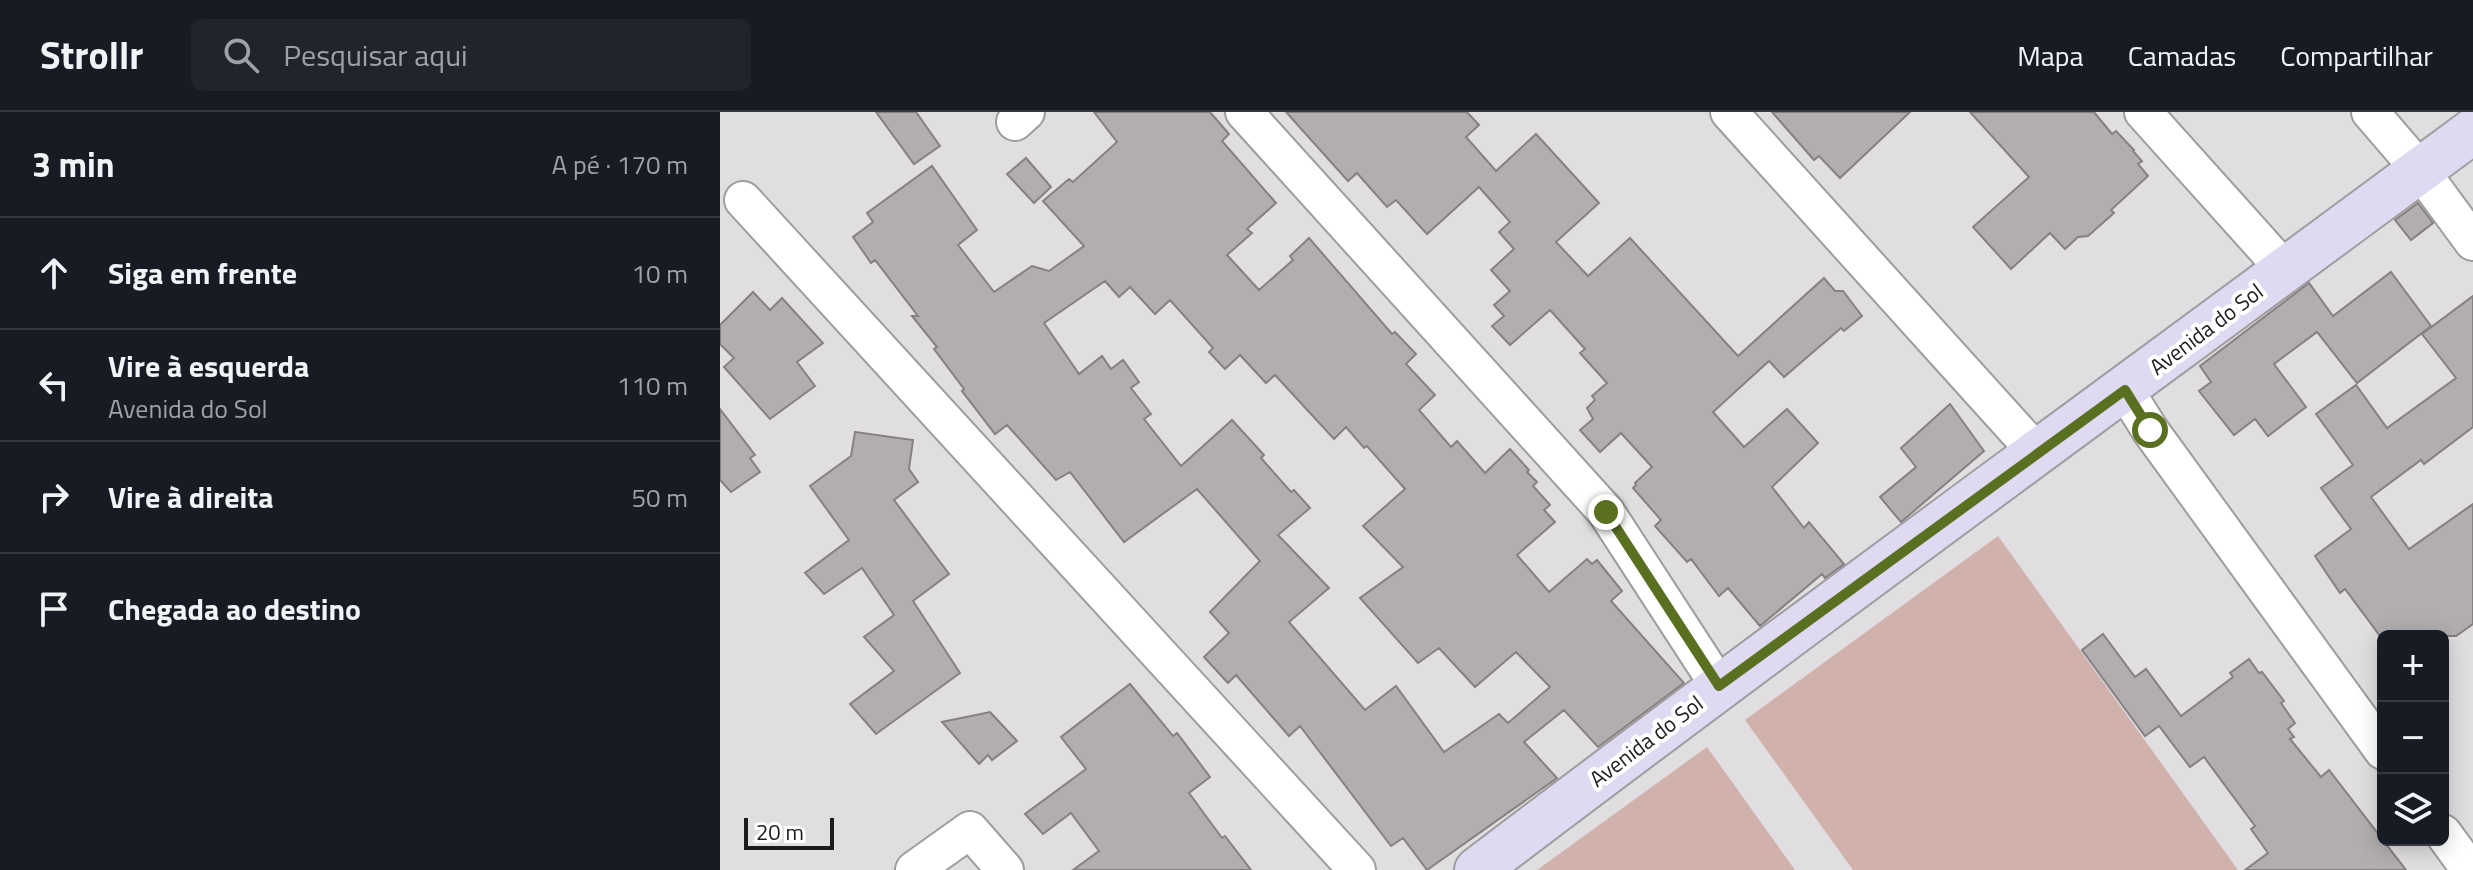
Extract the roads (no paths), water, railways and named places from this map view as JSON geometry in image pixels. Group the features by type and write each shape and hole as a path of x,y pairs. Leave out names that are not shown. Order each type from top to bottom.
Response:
{"street":[{"path":"1244,112 1606,512 1719,686"},
{"path":"1729,112 2037,453"},
{"path":"2143,112 2285,270"},
{"path":"2370,112 2420,170 2473,242"},
{"name":"Avenida do Sol","path":"1477,870 1719,686 2473,131"},
{"path":"743,200 1357,870"},
{"path":"2125,390 2150,430 2377,743"},
{"path":"914,870 970,830 1005,870"},
{"path":"2449,841 2470,870"}]}
